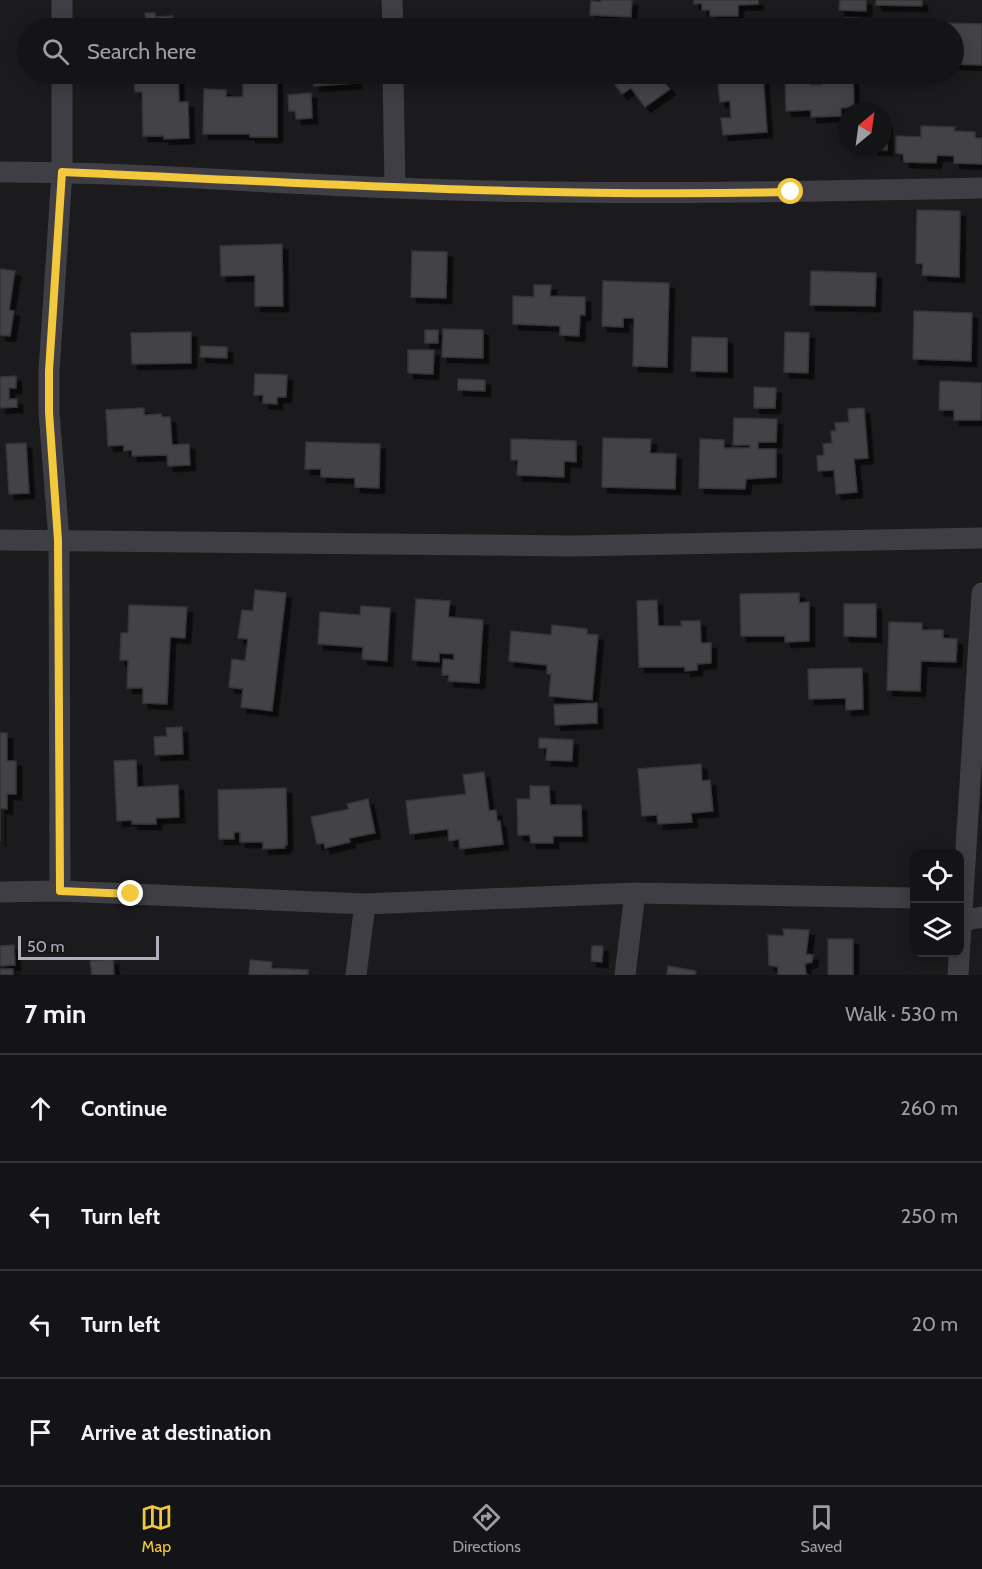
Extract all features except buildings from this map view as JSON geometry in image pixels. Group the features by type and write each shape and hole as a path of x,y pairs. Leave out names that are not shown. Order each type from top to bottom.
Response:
{"street":[{"path":"62,0 62,18"},
{"path":"392,0 393,18"},
{"path":"60,891 58,540 49,412 49,371 62,172 62,84"},
{"path":"393,84 395,188"},
{"path":"0,172 62,172 395,188 558,193 982,188"},
{"path":"0,540 573,546 982,538"},
{"path":"964,854 982,593"},
{"path":"0,892 60,891 365,904 636,893 910,898"},
{"path":"625,975 636,893"},
{"path":"958,975 972,919 964,903"},
{"path":"356,975 365,904"}],"route":[{"path":"131,894 60,891 58,540 49,412 49,371 62,172 442,190 558,193 791,192"}]}
